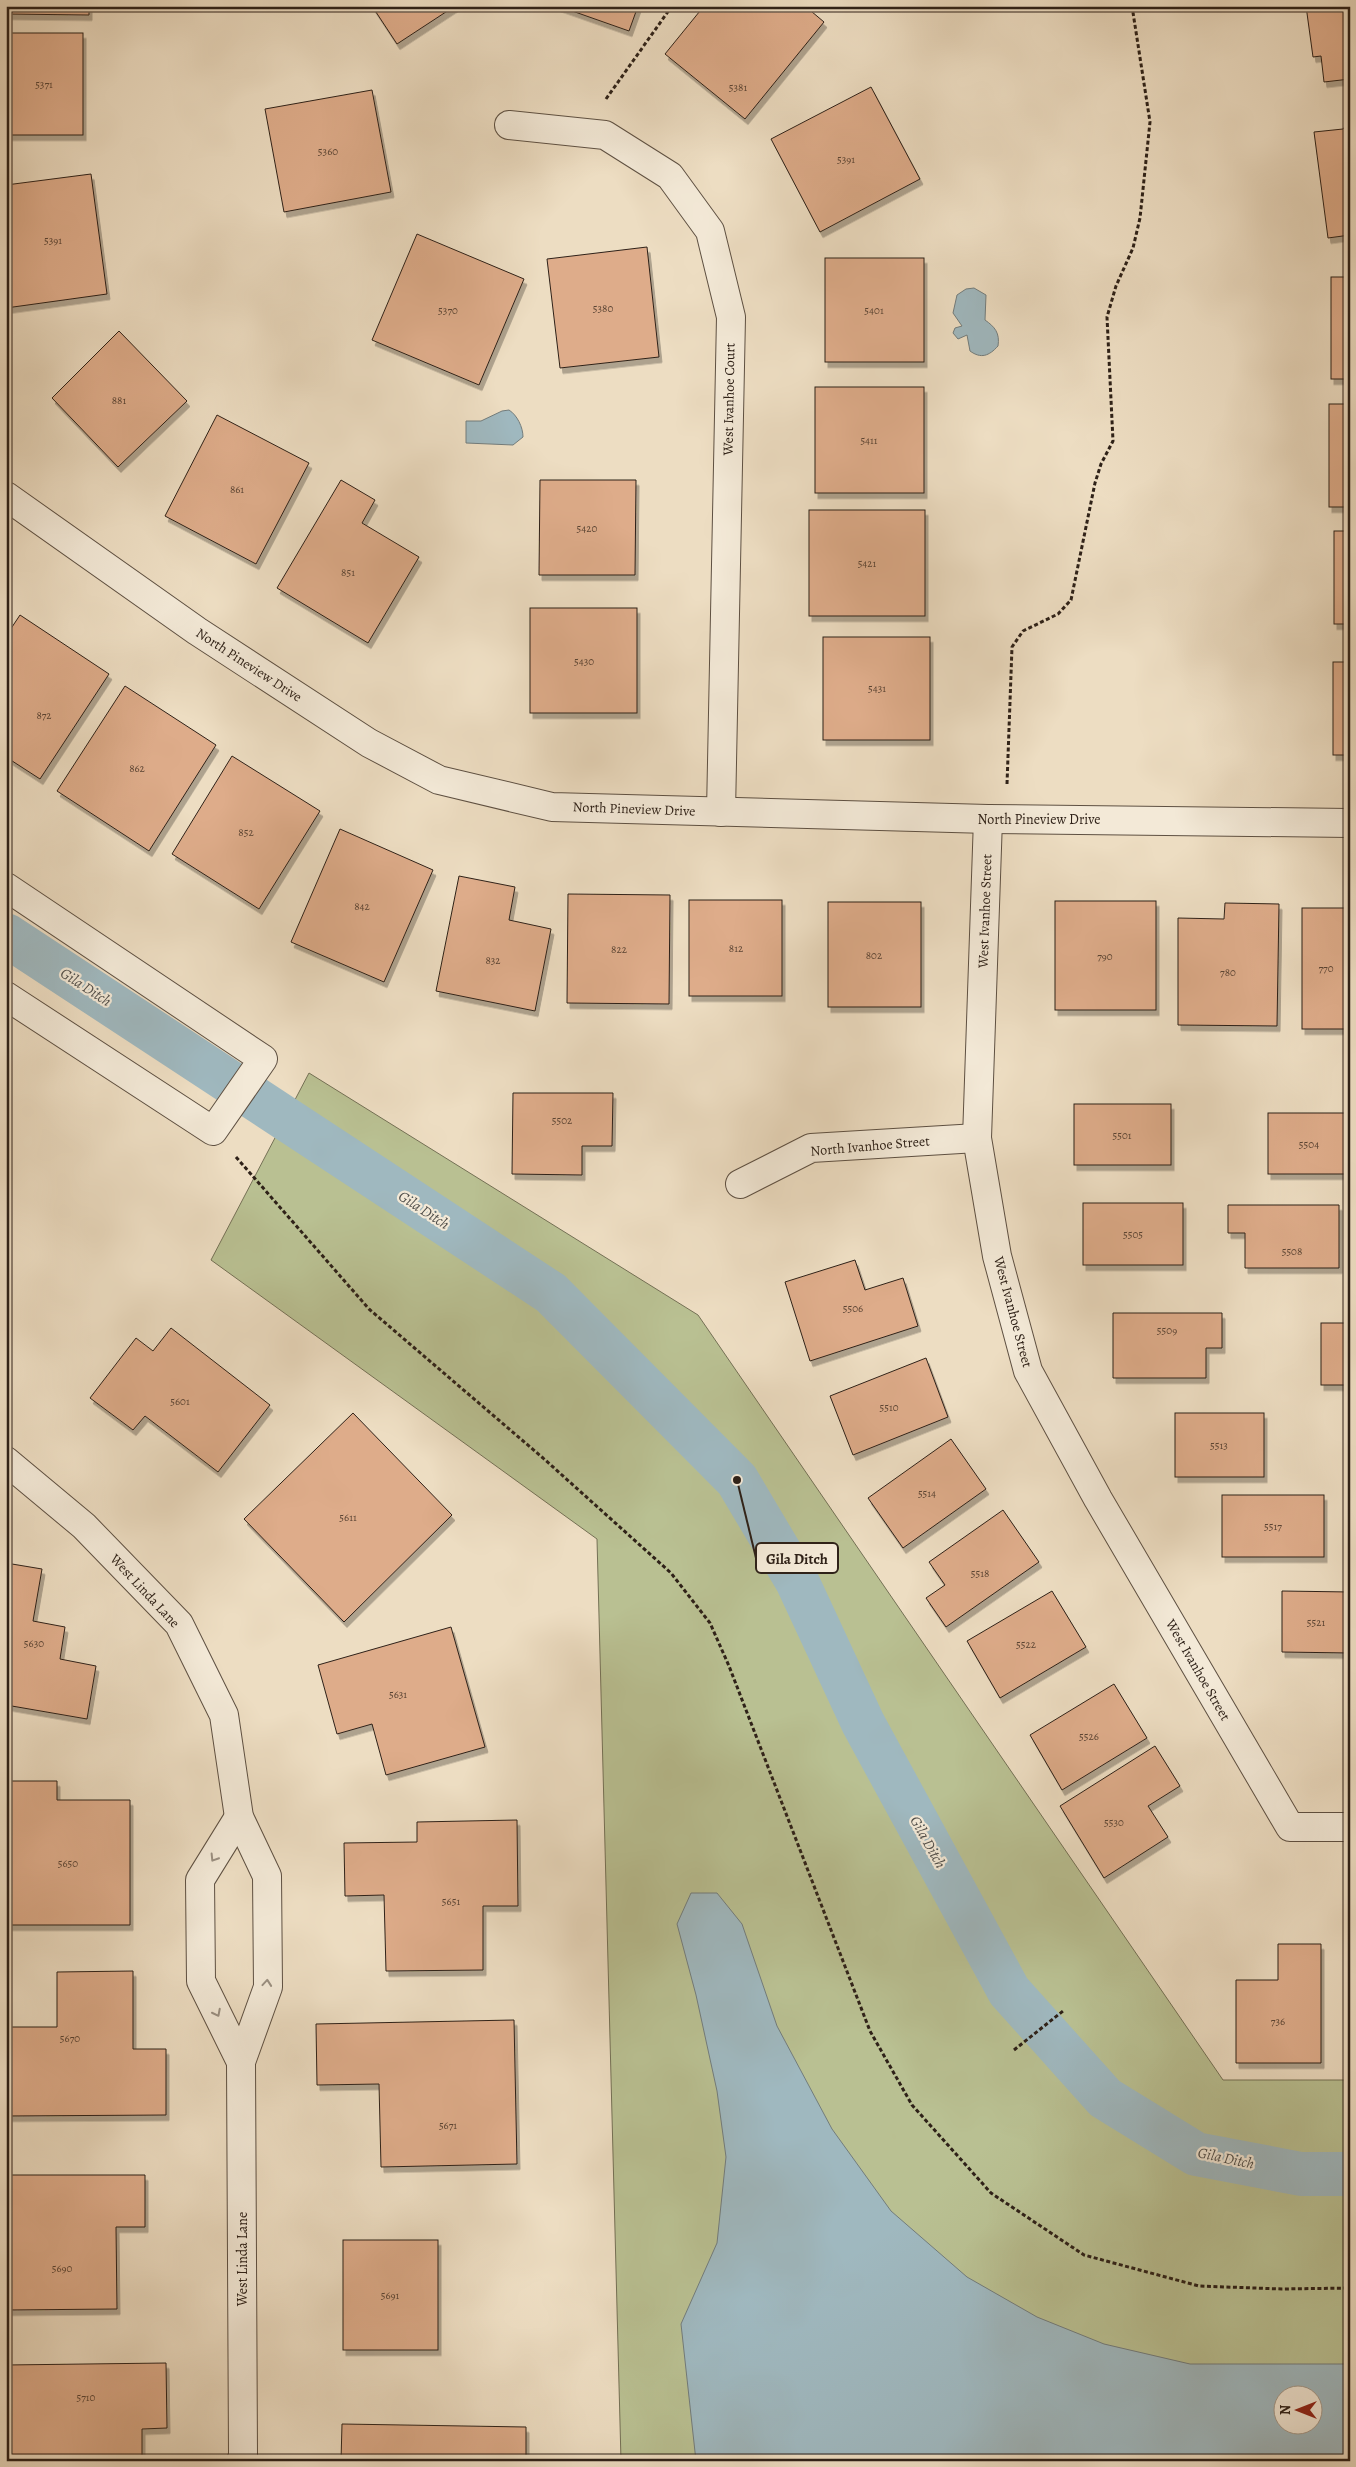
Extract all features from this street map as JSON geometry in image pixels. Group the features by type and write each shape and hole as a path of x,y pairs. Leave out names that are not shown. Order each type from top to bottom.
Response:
{"street":[{"name":"West Ivanhoe Court","path":"509,125 605,135 670,176 710,231 731,318 721,812"},
{"name":"North Pineview Drive","path":"6,496 196,631 369,744 439,780 552,807 998,819 1350,823"},
{"name":"West Ivanhoe Street","path":"998,819 977,1138 997,1256 1028,1371 1098,1499 1290,1827 1350,1827"},
{"path":"6,887 263,1058 213,1131 6,996"},
{"name":"North Ivanhoe Street","path":"740,1184 812,1148 977,1138"},
{"name":"West Linda Lane","path":"6,1461 84,1526 179,1624 224,1715 239,1817 267,1876 268,1987 241,2062 243,2459"},
{"name":"West Linda Lane","path":"239,1817 200,1880 201,1981 241,2062"}],"path":[{"path":"582,133 672,6"},
{"path":"998,819 1008,715 1012,647 1023,631 1058,614 1071,600 1095,483 1101,464 1113,441 1107,318 1116,286 1133,248 1140,218 1150,122 1132,6"},
{"path":"213,1131 369,1309 543,1458 671,1573 710,1623 729,1666 870,2031 912,2105 991,2193 1084,2254 1199,2286 1282,2289 1350,2288"},
{"path":"1014,2050 1063,2012"}],"green space":[{"path":"309,1073 698,1315 1223,2080 1350,2080 1350,2461 621,2461 597,1539 211,1260"}],"water":[{"path":"974,288 986,295 985,320 992,325 998,337 998,346 991,352 981,356 970,351 967,335 958,339 953,333 955,328 962,326 953,313 957,295 966,289"},
{"path":"509,410 517,418 523,433 523,437 513,445 466,443 466,421 481,421 502,411"},
{"path":"691,1893 717,1893 742,1924 777,2026 832,2129 891,2211 967,2277 1037,2317 1104,2344 1190,2364 1350,2364 1350,2461 696,2461 681,2324 717,2243 726,2157 717,2091 696,1995 677,1924"}],"building":[{"path":"6,6 89,6 89,15 6,14"},
{"path":"372,6 455,6 397,44"},
{"path":"558,6 638,6 629,31"},
{"path":"704,6 805,6 824,22 745,119 665,54"},
{"path":"1306,6 1350,6 1350,79 1324,82 1321,56 1313,57"},
{"path":"6,33 83,33 83,135 6,135"},
{"path":"871,87 920,179 820,232 771,139"},
{"path":"372,90 391,192 284,212 265,109"},
{"path":"1347,124 1350,124 1350,235 1328,238 1314,132 1343,129"},
{"path":"91,174 107,294 6,308 6,185"},
{"path":"417,234 524,279 479,385 372,340"},
{"path":"647,247 659,357 560,368 547,259"},
{"path":"825,258 924,258 924,362 825,362"},
{"path":"1331,277 1350,277 1350,379 1331,379"},
{"path":"119,331 187,401 118,467 52,398"},
{"path":"815,387 924,387 924,493 815,493"},
{"path":"1329,404 1350,404 1350,507 1329,507"},
{"path":"217,415 309,463 256,564 165,516"},
{"path":"341,480 375,500 362,523 419,557 368,643 277,588"},
{"path":"540,480 636,480 635,575 539,575"},
{"path":"809,510 925,510 925,616 809,616"},
{"path":"1334,531 1350,531 1350,624 1334,624"},
{"path":"530,608 637,608 637,713 530,713"},
{"path":"20,615 109,674 40,779 6,757 6,636"},
{"path":"823,637 930,637 930,740 823,740"},
{"path":"1333,662 1350,662 1350,755 1333,755"},
{"path":"125,686 216,745 149,851 57,791"},
{"path":"232,756 320,811 259,909 172,854"},
{"path":"340,829 433,870 384,982 291,942"},
{"path":"459,876 515,887 509,920 551,929 535,1011 436,991"},
{"path":"568,894 670,895 669,1004 567,1003"},
{"path":"689,900 782,900 782,996 689,996"},
{"path":"1055,901 1156,901 1156,1010 1055,1010"},
{"path":"828,902 921,902 921,1007 828,1007"},
{"path":"1225,903 1279,904 1277,1026 1178,1025 1178,918 1224,919"},
{"path":"1302,908 1350,908 1350,1029 1302,1029"},
{"path":"513,1093 613,1093 612,1146 582,1146 582,1175 512,1174"},
{"path":"1074,1104 1171,1104 1171,1165 1074,1165"},
{"path":"1268,1113 1350,1113 1350,1174 1268,1174"},
{"path":"1083,1203 1183,1203 1183,1265 1083,1265"},
{"path":"1228,1205 1339,1205 1339,1268 1245,1268 1245,1233 1228,1233"},
{"path":"855,1260 865,1290 903,1278 918,1326 810,1361 785,1282"},
{"path":"1113,1313 1222,1313 1222,1348 1206,1348 1206,1378 1113,1378"},
{"path":"1321,1323 1350,1323 1350,1385 1321,1385"},
{"path":"171,1328 270,1405 218,1472 145,1416 133,1430 90,1398 136,1338 153,1351"},
{"path":"926,1358 948,1417 853,1455 830,1396"},
{"path":"353,1413 452,1515 344,1622 244,1519"},
{"path":"1175,1413 1264,1413 1264,1477 1175,1477"},
{"path":"951,1439 986,1489 903,1548 868,1498"},
{"path":"1222,1495 1324,1495 1324,1557 1222,1557"},
{"path":"1003,1510 1039,1562 946,1627 926,1598 945,1585 929,1562"},
{"path":"6,1563 42,1569 33,1621 65,1627 60,1659 96,1666 87,1719 6,1705"},
{"path":"1052,1591 1086,1647 1000,1698 967,1641"},
{"path":"1282,1591 1350,1592 1350,1653 1282,1652"},
{"path":"451,1627 485,1747 386,1775 372,1724 337,1734 318,1665"},
{"path":"1114,1684 1147,1738 1062,1790 1030,1735"},
{"path":"1155,1746 1180,1786 1148,1806 1168,1837 1104,1878 1060,1806"},
{"path":"6,1781 57,1781 57,1800 130,1800 130,1925 6,1925"},
{"path":"517,1820 518,1906 483,1906 483,1970 386,1971 384,1895 345,1896 344,1843 417,1842 417,1822"},
{"path":"1278,1944 1321,1944 1321,2063 1236,2063 1236,1980 1278,1980"},
{"path":"133,1971 133,2049 166,2049 166,2115 6,2116 6,2027 57,2027 57,1972"},
{"path":"514,2020 517,2164 381,2167 379,2084 317,2085 316,2024"},
{"path":"6,2175 145,2175 145,2227 116,2227 117,2309 6,2310"},
{"path":"343,2240 438,2240 438,2350 343,2350"},
{"path":"166,2363 167,2428 142,2429 142,2461 6,2461 6,2365"},
{"path":"342,2424 526,2427 526,2461 341,2461"}],"waterway":[{"name":"Gila Ditch","path":"6,935 551,1293 737,1480 797,1581 863,1723 1009,1991 1105,2098 1196,2154 1301,2174 1350,2174"}],"place":[{"name":"Gila Ditch","path":"737,1480"}]}
